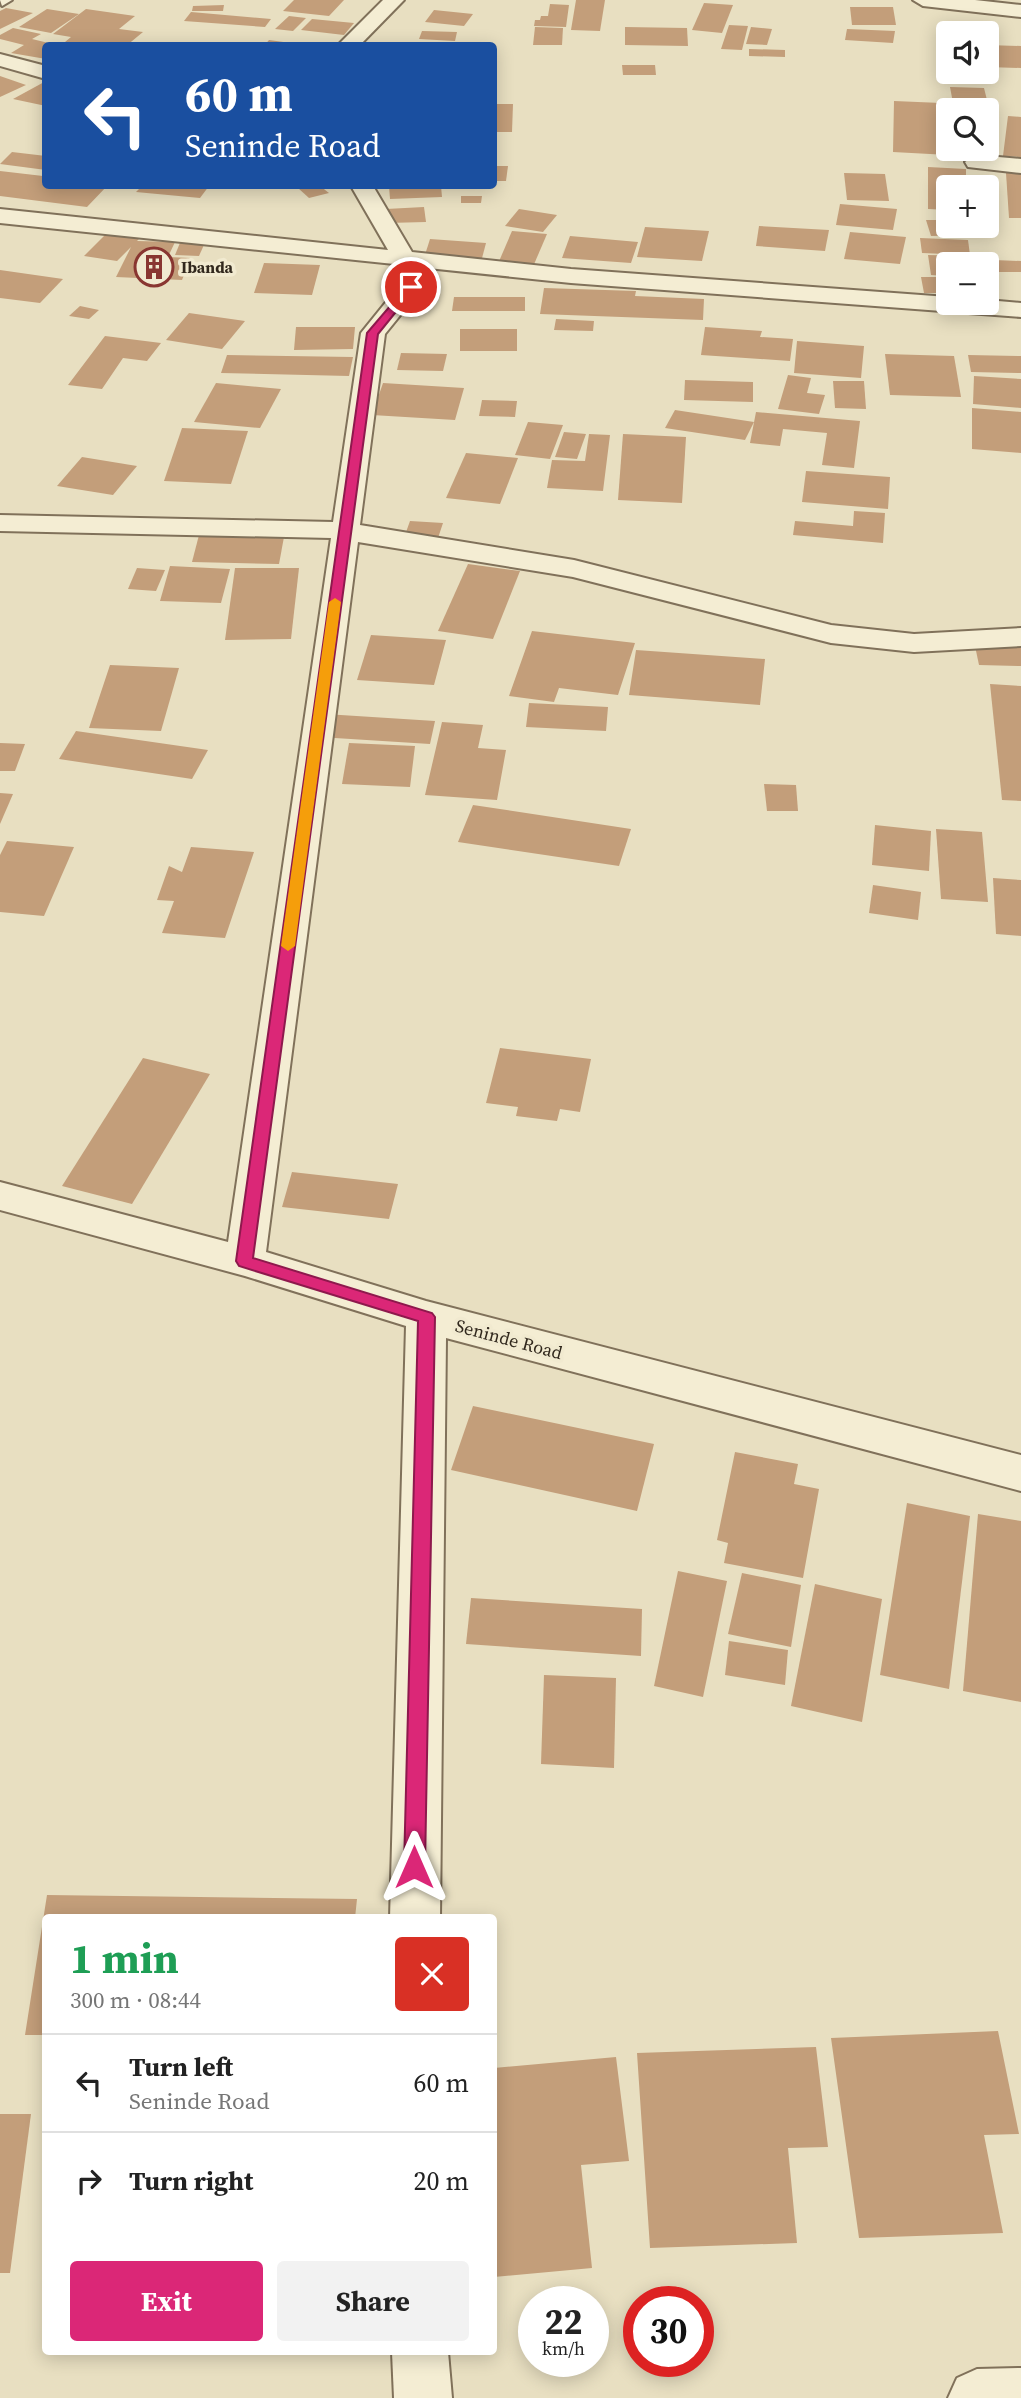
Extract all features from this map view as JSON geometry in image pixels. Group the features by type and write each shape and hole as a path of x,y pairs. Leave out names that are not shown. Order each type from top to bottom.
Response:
{"street":[{"path":"351,42 394,0"},
{"path":"923,0 1021,11"},
{"path":"0,61 42,72"},
{"path":"976,162 1021,166"},
{"path":"244,1261 373,333 411,287 404,258 364,189"},
{"path":"0,216 571,276 1021,310"},
{"path":"0,523 280,527 345,531 574,569 831,634 914,643 1021,637"},
{"name":"Seninde Road","path":"0,1196 244,1261 426,1317 1021,1473"},
{"path":"415,1914 426,1317"},
{"path":"420,2355 423,2398"},
{"path":"977,2398 1021,2397"}],"building":[{"path":"294,0 344,0 329,16 283,11"},
{"path":"576,0 605,0 600,31 571,30"},
{"path":"704,3 733,5 722,33 692,30"},
{"path":"550,4 569,5 566,27 534,26 535,20 548,16"},
{"path":"224,5 223,11 192,11 193,6"},
{"path":"850,7 893,7 896,25 852,25"},
{"path":"6,8 33,13 0,29 0,11"},
{"path":"47,9 79,14 51,33 19,27"},
{"path":"86,9 135,16 119,29 143,32 131,42 65,42 71,37 53,34"},
{"path":"434,10 473,14 464,26 425,22"},
{"path":"191,12 271,19 265,27 184,21"},
{"path":"289,16 306,18 293,31 275,29"},
{"path":"312,19 354,23 344,35 301,30"},
{"path":"729,25 748,26 742,50 721,49"},
{"path":"535,27 563,28 562,45 533,45"},
{"path":"625,27 687,28 688,46 625,45"},
{"path":"751,27 772,29 767,45 746,44"},
{"path":"13,28 41,34 32,39 44,42 42,42 42,58 11,53 24,45 0,39 0,35"},
{"path":"847,29 895,31 893,43 845,40"},
{"path":"422,31 457,32 455,41 419,39"},
{"path":"999,45 1021,46 1021,68 999,67"},
{"path":"749,49 785,50 785,57 749,56"},
{"path":"622,65 655,65 656,75 623,75"},
{"path":"0,76 26,85 0,97"},
{"path":"42,83 42,105 13,99"},
{"path":"950,87 984,88 986,98 952,98"},
{"path":"894,101 936,103 936,154 893,152"},
{"path":"497,104 513,104 512,132 497,132"},
{"path":"1008,116 1021,117 1021,157 1003,156"},
{"path":"12,152 42,156 42,169 0,164"},
{"path":"497,166 508,166 506,181 497,181"},
{"path":"928,167 966,169 966,175 936,175 936,209 928,209"},
{"path":"0,171 42,176 42,189 104,189 87,207 0,196"},
{"path":"844,173 885,174 889,201 847,200"},
{"path":"1006,173 1021,173 1021,218 1009,218"},
{"path":"139,189 207,189 200,198 136,192"},
{"path":"299,189 324,189 329,193 309,198"},
{"path":"389,189 441,189 442,197 390,199"},
{"path":"461,196 482,196 481,203 461,203"},
{"path":"840,204 897,209 893,230 836,225"},
{"path":"424,207 426,222 387,223 386,209"},
{"path":"519,209 557,215 543,232 505,226"},
{"path":"926,220 936,220 936,236 931,236"},
{"path":"759,226 829,230 825,251 756,246"},
{"path":"645,227 709,231 702,261 637,257"},
{"path":"512,231 547,234 532,269 497,266"},
{"name":"Ibanda","path":"108,232 141,237 137,241 175,242 168,257 191,258 182,280 116,277 131,247 117,261 84,256"},
{"path":"850,232 906,237 900,264 844,259"},
{"path":"570,236 638,242 631,263 562,258"},
{"path":"182,238 207,238 199,256 175,255"},
{"path":"920,238 968,240 970,252 922,253"},
{"path":"430,239 486,243 481,262 424,258"},
{"path":"928,255 936,255 936,275 931,275"},
{"path":"999,260 1021,261 1021,272 999,272"},
{"path":"264,263 320,265 312,295 254,293"},
{"path":"0,270 63,279 40,303 0,298"},
{"path":"921,277 936,277 936,293 924,293"},
{"path":"544,288 636,291 635,296 704,299 703,320 540,314"},
{"path":"454,297 525,297 525,311 452,311"},
{"path":"80,306 99,310 89,319 69,316"},
{"path":"189,313 245,321 222,349 166,340"},
{"path":"556,319 594,321 593,331 554,330"},
{"path":"296,327 355,327 353,349 294,350"},
{"path":"705,327 762,331 760,337 793,339 790,361 701,355"},
{"path":"460,329 517,329 517,351 460,351"},
{"path":"105,336 161,343 147,361 123,358 102,389 68,385"},
{"path":"797,341 864,346 861,378 794,373"},
{"path":"401,353 447,354 443,371 397,370"},
{"path":"885,354 954,356 961,397 890,395"},
{"path":"227,355 353,357 349,376 221,373"},
{"path":"968,355 1021,356 1021,373 971,372"},
{"path":"788,375 811,378 807,393 825,395 819,414 778,409"},
{"path":"974,376 1021,379 1021,408 973,404"},
{"path":"685,380 753,382 753,402 684,400"},
{"path":"833,381 864,381 866,409 835,408"},
{"path":"216,383 281,389 260,428 194,422"},
{"path":"383,383 464,388 455,420 372,415"},
{"path":"482,400 517,401 515,417 479,416"},
{"path":"972,408 1021,412 1021,453 972,449"},
{"path":"675,410 754,422 745,440 665,428"},
{"path":"756,412 860,421 854,468 822,465 827,433 783,429 780,446 750,443"},
{"path":"528,422 563,425 550,459 515,455"},
{"path":"182,428 248,431 231,484 164,481"},
{"path":"564,432 586,434 577,459 555,457"},
{"path":"589,434 610,435 603,491 547,488 552,460 585,461"},
{"path":"623,434 686,437 682,503 618,500"},
{"path":"466,453 518,458 500,504 446,498"},
{"path":"82,457 137,466 113,495 57,486"},
{"path":"806,471 890,477 888,509 802,502"},
{"path":"854,511 885,513 883,543 793,535 795,521 853,526"},
{"path":"410,521 443,523 438,538 405,535"},
{"path":"199,535 284,537 279,564 192,562"},
{"path":"468,564 520,571 493,639 438,631"},
{"path":"170,566 230,569 221,603 160,601"},
{"path":"137,568 165,570 156,591 128,589"},
{"path":"235,568 299,568 291,639 225,640"},
{"path":"532,631 635,643 618,695 559,688 554,702 509,696"},
{"path":"371,635 446,640 434,685 357,680"},
{"path":"975,646 1021,647 1021,666 979,665"},
{"path":"636,650 765,659 760,705 629,695"},
{"path":"110,665 179,668 161,731 89,728"},
{"path":"990,684 1021,686 1021,801 1002,800"},
{"path":"529,703 608,707 606,731 526,727"},
{"path":"325,714 435,721 430,744 319,737"},
{"path":"442,722 483,725 478,748 506,750 497,800 425,795"},
{"path":"76,731 208,750 192,779 59,759"},
{"path":"0,743 25,744 15,771 0,771"},
{"path":"349,743 415,746 410,787 342,784"},
{"path":"764,784 796,785 798,811 767,811"},
{"path":"0,793 13,794 0,824"},
{"path":"473,805 631,829 619,866 458,842"},
{"path":"875,825 931,831 929,871 872,865"},
{"path":"936,829 982,832 988,902 941,899"},
{"path":"7,841 74,847 44,916 0,912 0,855"},
{"path":"191,847 254,852 225,938 162,933 174,901 157,900 169,866 182,872"},
{"path":"993,878 1021,880 1021,936 996,934"},
{"path":"873,885 921,892 918,920 869,913"},
{"path":"500,1048 591,1059 580,1112 560,1109 557,1121 516,1116 518,1107 486,1103"},
{"path":"143,1058 210,1074 132,1204 62,1186"},
{"path":"292,1172 398,1184 389,1219 282,1207"},
{"path":"473,1406 654,1444 637,1511 451,1470"},
{"path":"735,1452 798,1464 794,1484 819,1489 803,1578 724,1563 728,1543 717,1540"},
{"path":"907,1503 970,1516 949,1689 880,1675"},
{"path":"978,1514 1021,1521 1021,1702 963,1691"},
{"path":"678,1571 727,1581 703,1697 654,1686"},
{"path":"742,1573 801,1585 791,1647 728,1634"},
{"path":"815,1584 882,1599 862,1722 791,1706"},
{"path":"471,1598 642,1609 641,1656 466,1644"},
{"path":"729,1641 788,1650 785,1685 725,1675"},
{"path":"544,1675 616,1678 614,1768 541,1764"},
{"path":"47,1895 357,1899 355,1914 44,1914"},
{"path":"42,1927 42,2035 25,2035"},
{"path":"998,2031 1019,2134 984,2135 1003,2233 859,2238 831,2038"},
{"path":"816,2047 828,2147 788,2148 797,2243 650,2248 637,2053"},
{"path":"616,2057 629,2161 581,2165 592,2268 497,2277 497,2068"},
{"path":"0,2114 31,2114 10,2273 0,2273"}],"slow traffic":[{"path":"288,946 335,602"}],"place":[{"name":"Ibanda","path":"154,267"}],"route":[{"path":"411,287 373,333 244,1261 426,1317 414,1867"}]}
